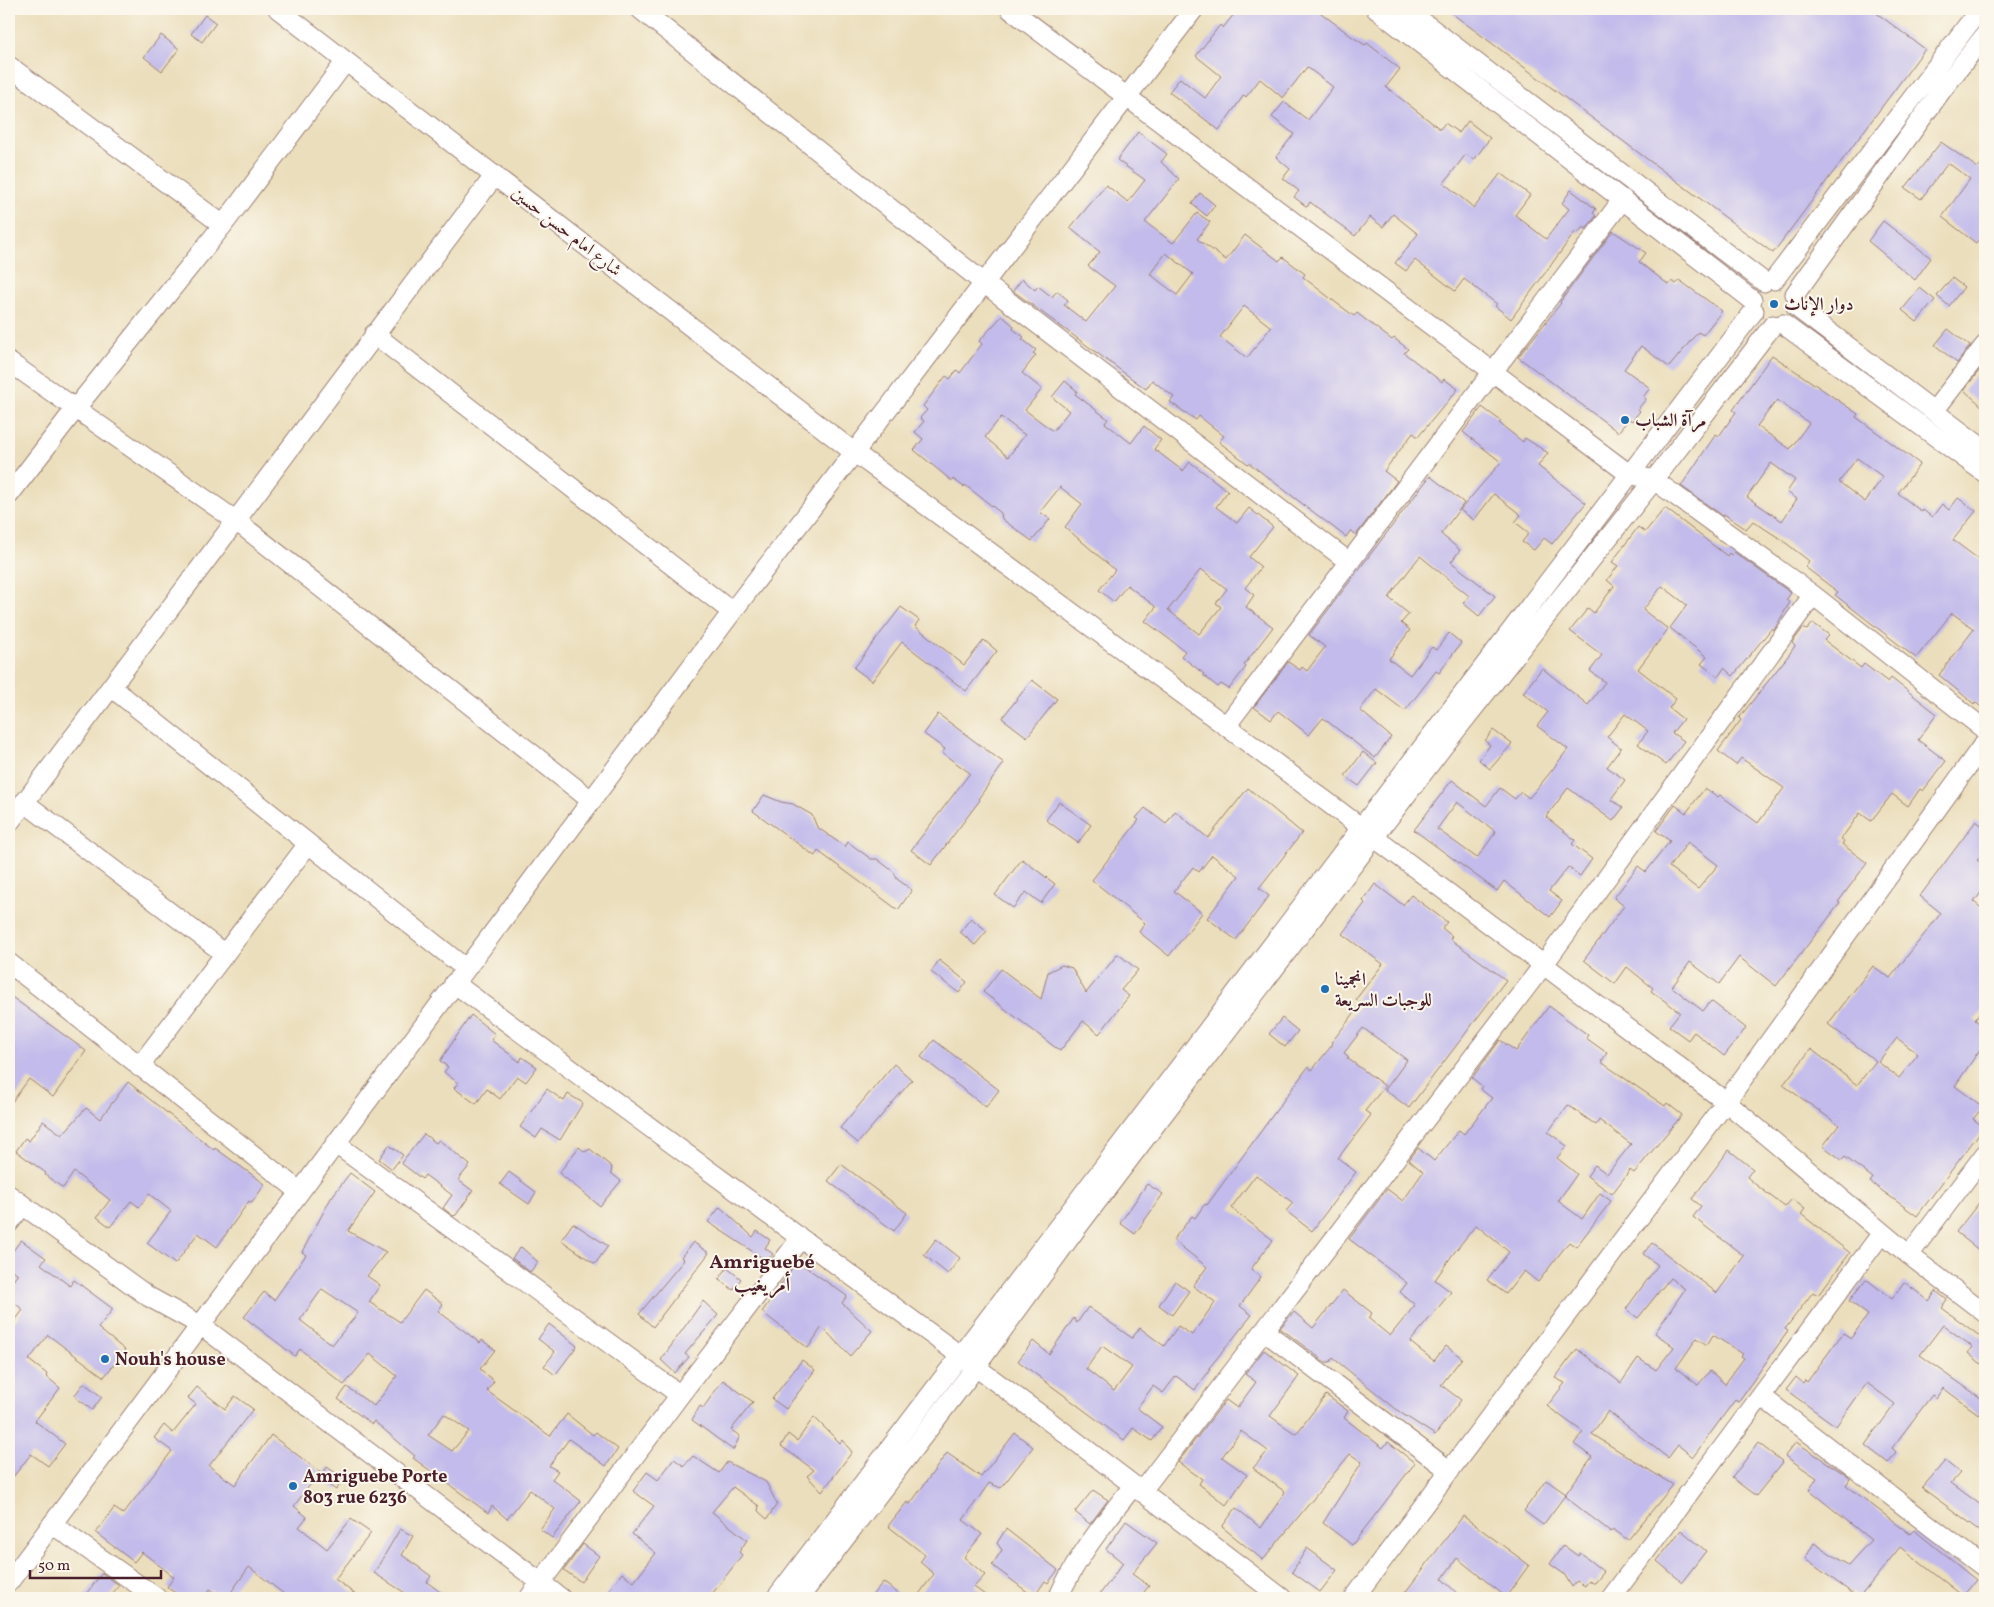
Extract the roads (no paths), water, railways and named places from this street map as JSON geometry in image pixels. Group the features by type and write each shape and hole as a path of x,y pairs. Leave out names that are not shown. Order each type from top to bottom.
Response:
{"street":[{"name":"شارع امام حسن حسين","path":"278,9 854,454 1226,726 1726,1102 1909,1255 1985,1313"},
{"path":"640,9 984,283 1349,562"},
{"path":"1010,9 1630,474 1654,480 1813,595 1985,730"},
{"path":"9,1582 202,1326 465,968 732,612 1194,9"},
{"path":"1376,9 1623,198 1753,306 1761,321 1778,324 1985,473"},
{"path":"1406,9 1769,281 1787,284 1796,301 1985,450"},
{"path":"799,1598 975,1368 1368,833 1753,306 1756,289 1769,281 1980,9"},
{"path":"776,1598 959,1356 1368,833 1442,748 1778,324 1794,314 1796,301 1937,98 1985,35"},
{"path":"9,495 76,408 223,225 346,61"},
{"path":"9,66 223,225"},
{"path":"9,823 495,175"},
{"path":"1226,726 1623,198"},
{"path":"374,334 732,612"},
{"path":"1934,411 1985,344"},
{"path":"9,362 235,520 592,801"},
{"path":"1058,1598 1064,1584 1090,1544 1137,1489 1264,1331 1544,964 1813,595"},
{"path":"111,687 465,968"},
{"path":"1354,1598 1726,1102 1985,742"},
{"path":"24,802 225,954"},
{"path":"139,1067 308,844"},
{"path":"9,963 139,1067 300,1191"},
{"path":"454,983 959,1356 1282,1598"},
{"path":"336,1144 680,1394"},
{"path":"1909,1255 1985,1154"},
{"path":"9,1224 15,1200 149,1297 202,1326 561,1598"},
{"path":"1611,1598 1882,1233"},
{"path":"529,1598 680,1394 800,1239"},
{"path":"1264,1331 1450,1471"},
{"path":"1761,1396 1985,1568"},
{"path":"52,1524 157,1598"}],"place":[{"name":"دوار الإناث","path":"1774,304"},
{"name":"مرآة الشباب","path":"1625,420"},
{"name":"انجمينا للوجبات السريعة","path":"1325,989"},
{"name":"Nouh's house","path":"105,1359"},
{"name":"Amriguebe Porte 803 rue 6236","path":"293,1486"}],"district":[{"name":"Amriguebé أمريغيب","path":"762,1272"}]}
